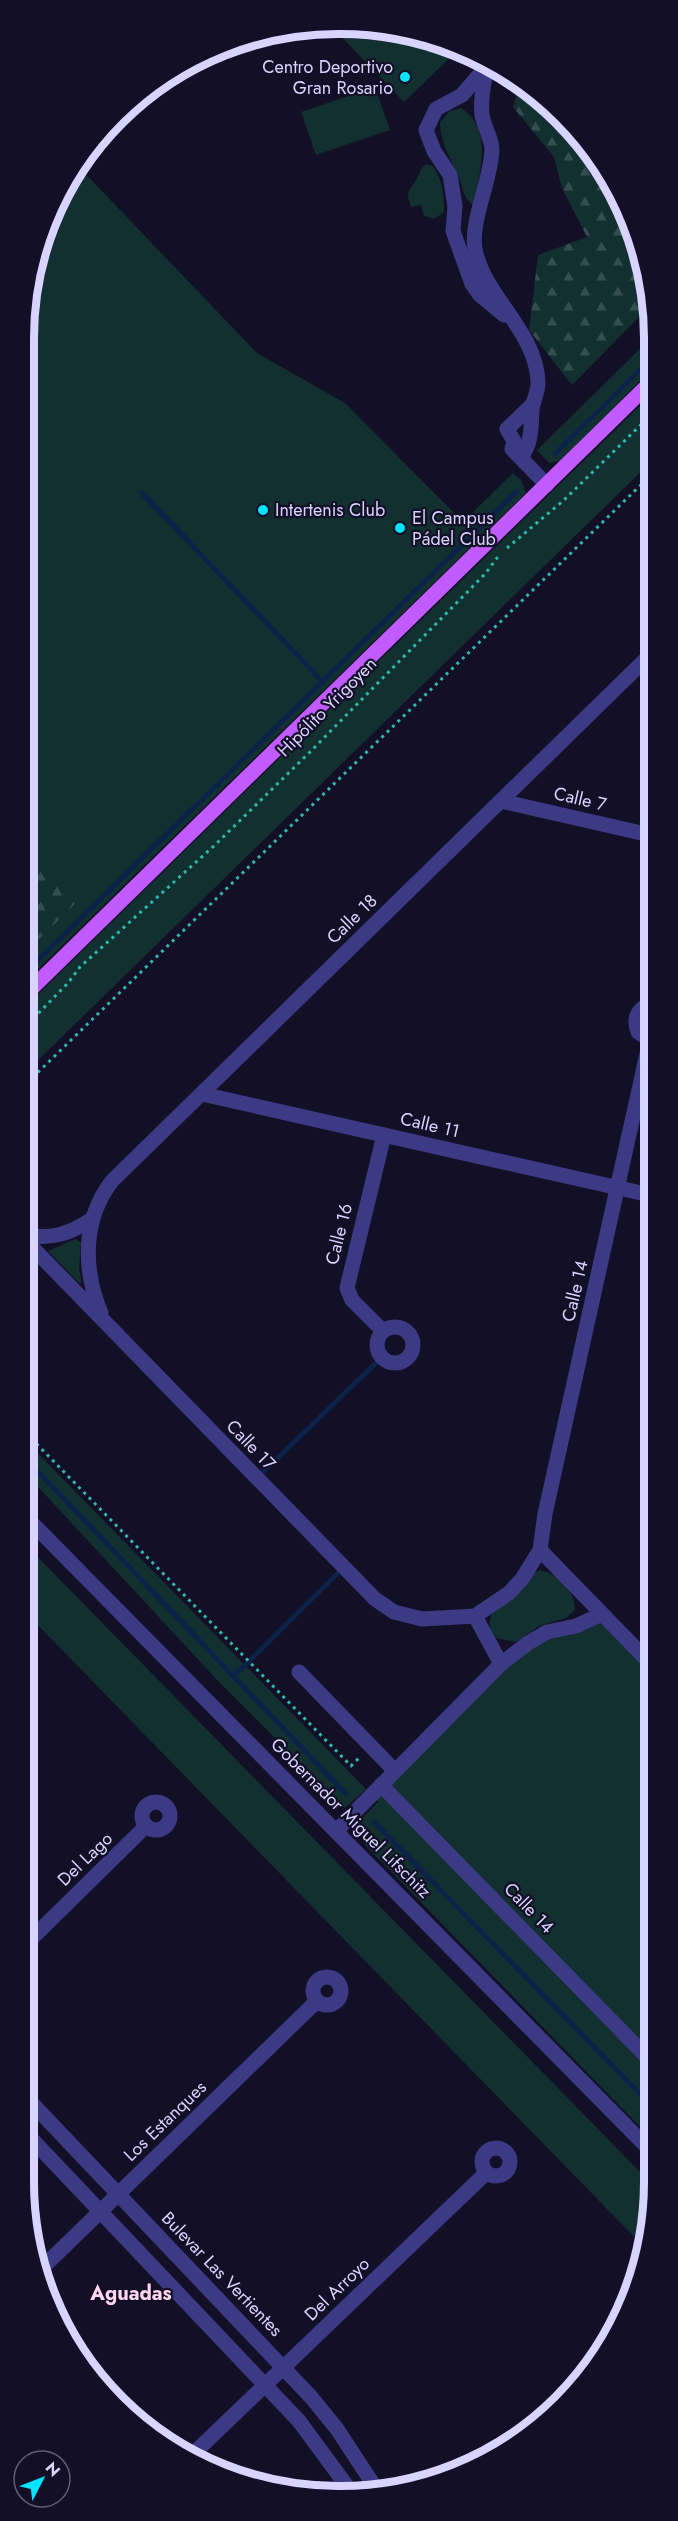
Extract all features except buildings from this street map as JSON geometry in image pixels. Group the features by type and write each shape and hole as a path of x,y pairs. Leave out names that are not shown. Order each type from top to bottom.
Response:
{"main road":[{"name":"Hipólito Yrigoyen","path":"34,986 644,389"}],"street":[{"path":"483,71 462,95 436,109 426,130 434,151 450,175 455,206 453,231 472,284 480,295 520,329"},
{"path":"482,115 482,93 486,73"},
{"path":"462,95 475,104 482,115 492,148 489,174 477,225 475,248 488,279 520,329 533,355 538,383 527,450 517,453"},
{"path":"533,404 507,429 514,441 517,453 547,484"},
{"name":"Calle 18","path":"104,1322 94,1297 89,1271 88,1245 92,1219 100,1196 112,1181 644,661"},
{"name":"Calle 7","path":"501,801 644,834"},
{"name":"Calle 14","path":"644,1008 639,1011 636,1025 638,1032 644,1036"},
{"name":"Calle 14","path":"540,1550 548,1502 644,1068"},
{"name":"Calle 11","path":"202,1094 644,1194"},
{"name":"Calle 16","path":"383,1331 352,1300 347,1288 384,1135"},
{"path":"34,1237 58,1236 76,1230 92,1219"},
{"name":"Calle 17","path":"34,1249 375,1599 394,1612 422,1619 475,1616"},
{"name":"Gobernador Miguel Lifschitz","path":"34,1524 644,2144"},
{"path":"501,1664 475,1616 509,1593 522,1579 540,1550 644,1657"},
{"path":"336,1831 501,1664 528,1643 547,1632 576,1626 602,1614"},
{"path":"299,1672 395,1771"},
{"name":"Calle 14","path":"381,1785 644,2054"},
{"name":"Del Lago","path":"34,1936 146,1826"},
{"name":"Los Estanques","path":"46,2264 317,2001"},
{"name":"Bulevar Las Vertientes","path":"34,2106 284,2367 337,2429 373,2485"},
{"path":"34,2142 299,2421 330,2459 347,2486"},
{"name":"Del Arroyo","path":"196,2451 486,2173"}],"path":[{"name":"Hipólito Yrigoyen","path":"34,1018 68,983 80,967 216,844 311,751 477,582 502,552 563,501 644,422"},
{"path":"34,1076 644,481"},
{"path":"34,1441 351,1766 371,1746"}],"green space":[{"name":"Centro Deportivo Gran Rosario","path":"339,34 398,40 451,56 404,102"},
{"path":"375,87 390,130 316,155 301,112"},
{"path":"517,92 540,110 581,154 612,204 627,241 638,280 642,314 572,385 529,330 538,255 587,237 562,188 554,157 513,107"},
{"path":"461,108 478,128 481,140 481,167 473,205 464,194 444,145 440,122 450,111"},
{"path":"426,164 433,166 441,183 443,194 444,212 434,219 424,216 421,205 411,207 408,196"},
{"path":"84,173 257,353 345,403 463,522 513,473 521,480 526,493 34,973 35,319 40,280 51,241 66,204"},
{"path":"644,345 644,377 560,461 549,463 537,450"},
{"path":"644,402 644,469 34,1064 34,998"},
{"path":"34,868 80,887 82,897 34,944"},
{"path":"75,1239 81,1242 79,1268 82,1282 79,1283 48,1251"},
{"path":"34,1449 366,1789 345,1808 219,1682 34,1483"},
{"path":"34,1553 644,2176 638,2241 34,1621"},
{"path":"540,1570 553,1575 564,1584 572,1597 575,1610 566,1618 539,1626 516,1642 496,1638 490,1627 492,1613 531,1574"},
{"path":"602,1614 644,1657 644,2131 365,1845 357,1823 378,1802 372,1795 528,1643"}],"waterway":[{"path":"555,454 644,366"},
{"path":"34,964 516,492"},
{"path":"142,493 323,682"},
{"path":"259,1476 379,1360"},
{"path":"34,1467 346,1794"},
{"path":"234,1676 342,1569"},
{"path":"374,1822 644,2098"}],"place":[{"name":"Centro Deportivo Gran Rosario","path":"405,77"},
{"name":"Intertenis Club","path":"263,510"},
{"name":"El Campus Pádel Club","path":"400,528"}],"district":[{"name":"Aguadas","path":"131,2293"}]}
